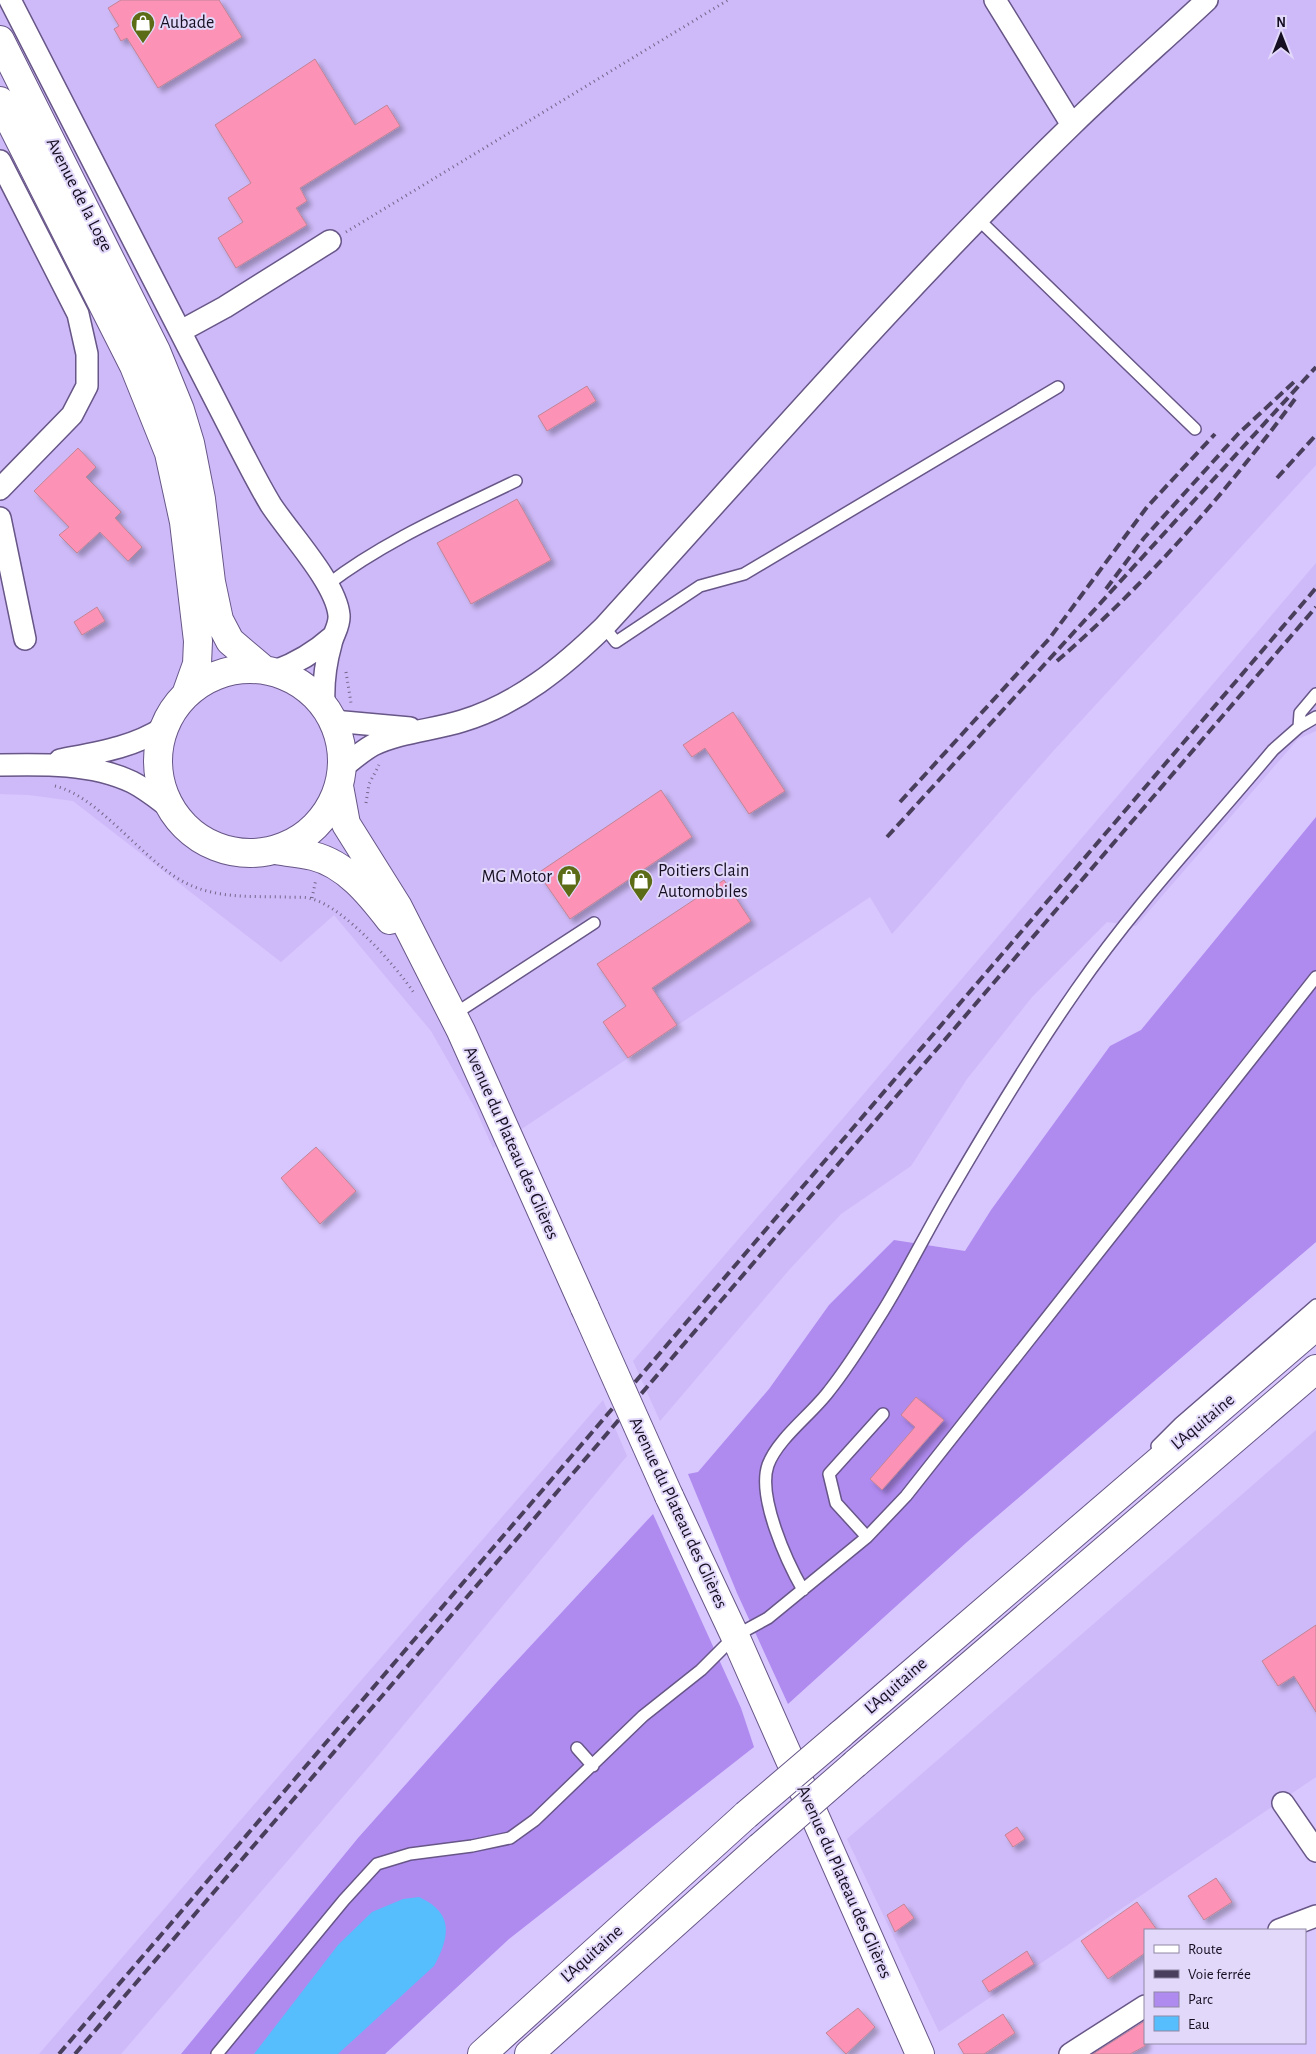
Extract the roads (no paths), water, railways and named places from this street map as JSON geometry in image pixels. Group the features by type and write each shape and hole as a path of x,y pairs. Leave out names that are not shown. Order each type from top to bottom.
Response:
{"main road":[{"name":"Avenue de la Loge","path":"0,40 156,351 180,410 197,476 211,582 219,620 230,641 269,670"},
{"name":"Avenue de la Loge","path":"0,101 134,366 168,453 184,522 198,641 196,664 187,692"},
{"path":"338,711 302,684 269,670 236,669 210,677 187,692 173,709 163,728 158,748 157,769 162,789 170,808 185,827 204,841 226,850 250,853 274,850 303,837 325,815 341,777"},
{"name":"Avenue du Plateau des Glières","path":"338,711 341,777 346,824 398,907 430,974 453,1015 669,1496 735,1636 920,2054"},
{"name":"Avenue du Plateau des Glières","path":"274,850 312,856 347,872 386,914 430,974"},
{"name":"L'Aquitaine","path":"482,2054 746,1816 1316,1326"},
{"name":"L'Aquitaine","path":"529,2054 854,1764 1316,1369"}],"street":[{"path":"10,0 271,505 327,585 339,614 339,625 332,637 323,680 338,711 369,726 428,729"},
{"path":"996,0 1072,125"},
{"path":"341,777 372,746 462,721 497,708 538,684 570,660 604,627 887,316 978,219 1072,125 1207,0"},
{"path":"0,160 78,314 87,354 87,386 72,415 0,489"},
{"path":"181,331 225,307 330,241"},
{"path":"0,518 25,639"},
{"path":"269,670 294,664 314,652 332,637"},
{"path":"40,764 132,744 148,738 163,728"},
{"path":"0,765 40,764 97,770 116,775 148,792 170,808"},
{"path":"1283,1803 1316,1851"},
{"path":"1282,1929 1316,1916"},
{"path":"1070,2054 1144,2007"}],"lane":[{"path":"978,219 1195,429"},
{"path":"604,627 616,642 700,586 744,574 1058,387"},
{"path":"327,585 348,569 416,530 516,481"},
{"path":"1299,727 1300,713 1316,694"},
{"path":"803,1590 789,1564 775,1530 766,1484 768,1466 779,1446 830,1391 884,1310 951,1190 1018,1079 1078,987 1134,914 1273,750 1299,727 1316,717"},
{"path":"453,1015 594,923"},
{"path":"217,2054 344,1900 377,1864 410,1854 472,1846 510,1838 535,1820 644,1716 701,1670 735,1636 768,1618 867,1537 906,1496 1316,978"},
{"path":"1065,1540 1180,1423 1316,1305"},
{"path":"867,1537 836,1502 829,1474 883,1414"},
{"path":"577,1748 593,1766"}],"water":[{"path":"419,1897 438,1910 446,1926 443,1945 434,1966 338,2054 254,2054 338,1945 372,1912 403,1899"}],"railway":[{"path":"887,837 1316,367"},
{"path":"1106,589 1144,538 1238,434 1295,381"},
{"path":"1057,661 1122,601 1184,536 1241,469 1295,399"},
{"path":"900,802 1049,639 1147,507 1215,434"},
{"path":"1277,478 1316,435"},
{"path":"59,2054 1316,588"},
{"path":"75,2054 1316,607"}],"place":[{"name":"Aubade","path":"143,44"},
{"name":"MG Motor","path":"569,898"},
{"name":"Poitiers Clain Automobiles","path":"641,902"}]}
